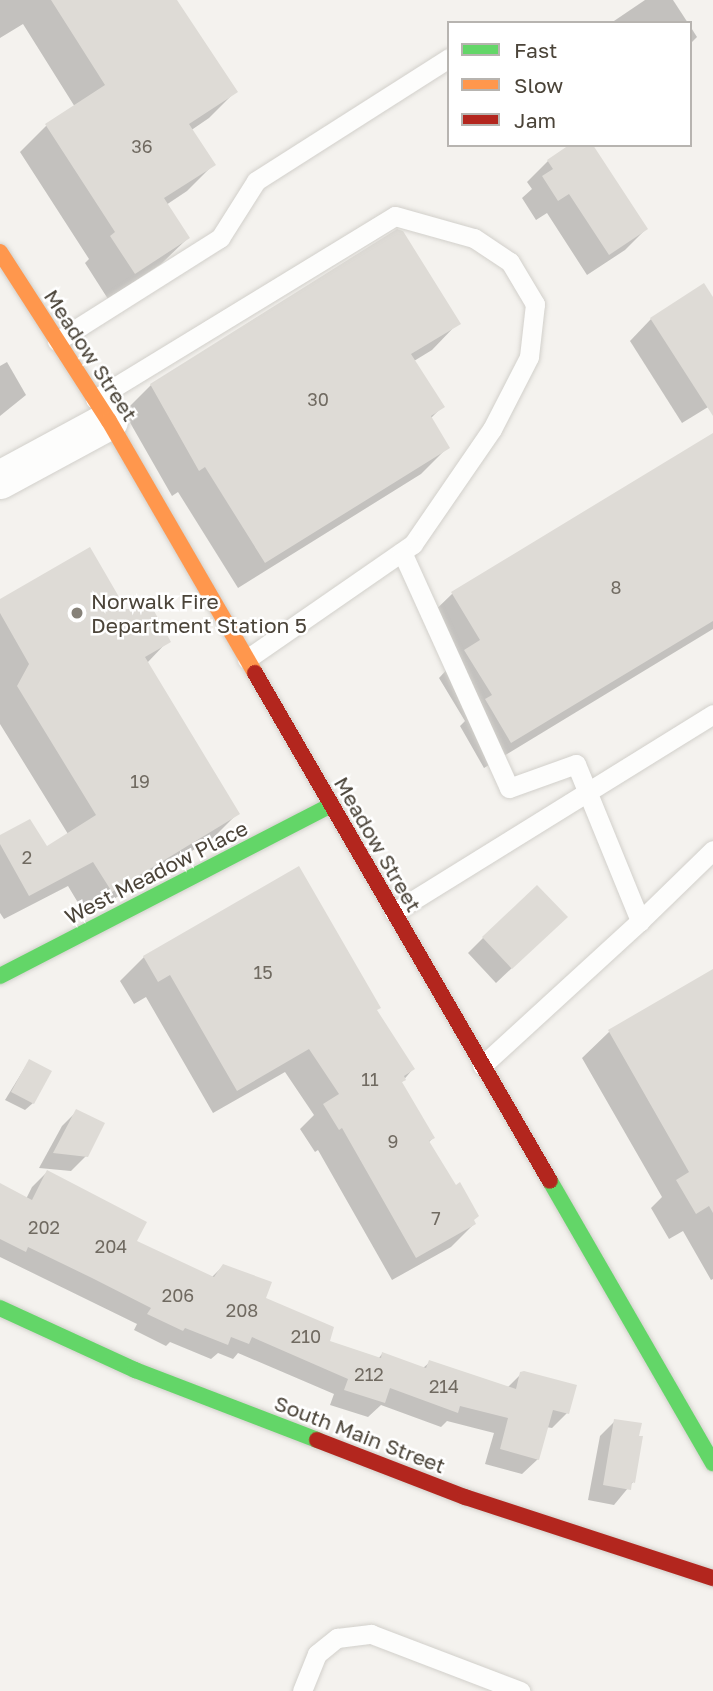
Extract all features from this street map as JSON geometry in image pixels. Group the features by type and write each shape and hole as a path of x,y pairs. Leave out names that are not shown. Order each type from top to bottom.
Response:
{"main road":[{"name":"Meadow Street","path":"0,252 102,410 713,1463"},
{"name":"West Meadow Place","path":"0,976 332,805"},
{"name":"South Main Street","path":"0,1308 135,1370 465,1497 713,1578"}],"street":[{"path":"0,480 102,410"}],"lane":[{"path":"57,341 220,238 256,181 447,59"},
{"path":"102,410 395,216 474,238 510,262 535,304 529,357 492,429 413,544 247,659"},
{"path":"402,552 509,788 576,764 640,921"},
{"path":"394,912 713,715"},
{"path":"482,1066 713,850"},
{"path":"302,1691 317,1654 337,1638 371,1634 520,1691"}],"building":[{"path":"51,0 177,0 238,92 189,124 216,165 164,198 190,238 135,274 110,236 115,232 45,124 105,85"},
{"path":"566,147 594,147 648,229 609,255 569,194 558,201 542,176 553,169 547,160"},
{"path":"397,229 403,231 461,324 411,354 445,407 431,416 450,448 265,563 205,467 199,471 150,384"},
{"path":"704,283 713,297 713,416 650,318"},
{"path":"713,433 713,621 511,743 485,699 492,695 464,650 480,640 451,592"},
{"path":"90,547 126,609 153,609 171,642 145,657 240,814 112,892 93,862 29,896 0,844 0,835 30,819 47,846 96,815 17,686 29,664 0,613 0,599"},
{"path":"299,866 381,1008 377,1010 415,1069 404,1076 406,1080 402,1082 435,1138 429,1141 456,1185 460,1182 479,1216 474,1220 476,1224 416,1258 342,1128 339,1130 323,1104 339,1094 309,1049 237,1091 170,975 158,982 143,956"},
{"path":"537,885 568,917 512,969 482,937"},
{"path":"713,969 713,1213 709,1206 696,1214 676,1180 689,1172 608,1030"},
{"path":"29,1059 52,1071 34,1104 11,1092"},
{"path":"76,1109 105,1123 88,1157 53,1153"},
{"path":"47,1170 147,1222 137,1241 214,1277 223,1264 272,1282 266,1298 334,1327 330,1341 381,1358 382,1352 426,1368 429,1360 516,1389 520,1372 524,1371 577,1385 569,1414 553,1410 539,1460 500,1449 508,1418 460,1406 458,1413 390,1388 385,1403 344,1390 348,1379 252,1337 249,1344 231,1337 228,1345 185,1328 183,1331 147,1314 151,1308 92,1278 28,1247 26,1252 0,1239 0,1183 32,1200"},
{"path":"614,1419 642,1423 639,1436 643,1436 635,1483 632,1482 631,1490 603,1485"}],"traffic: fast":[{"path":"0,976 332,805"},
{"path":"550,1181 713,1463"},
{"path":"0,1308 135,1370 317,1440"}],"traffic: slow":[{"path":"0,252 109,421 255,673"}],"traffic: jam":[{"path":"255,673 550,1181"},
{"path":"317,1440 465,1497 713,1578"}],"place":[{"name":"Norwalk Fire Department Station 5","path":"77,613"}]}
